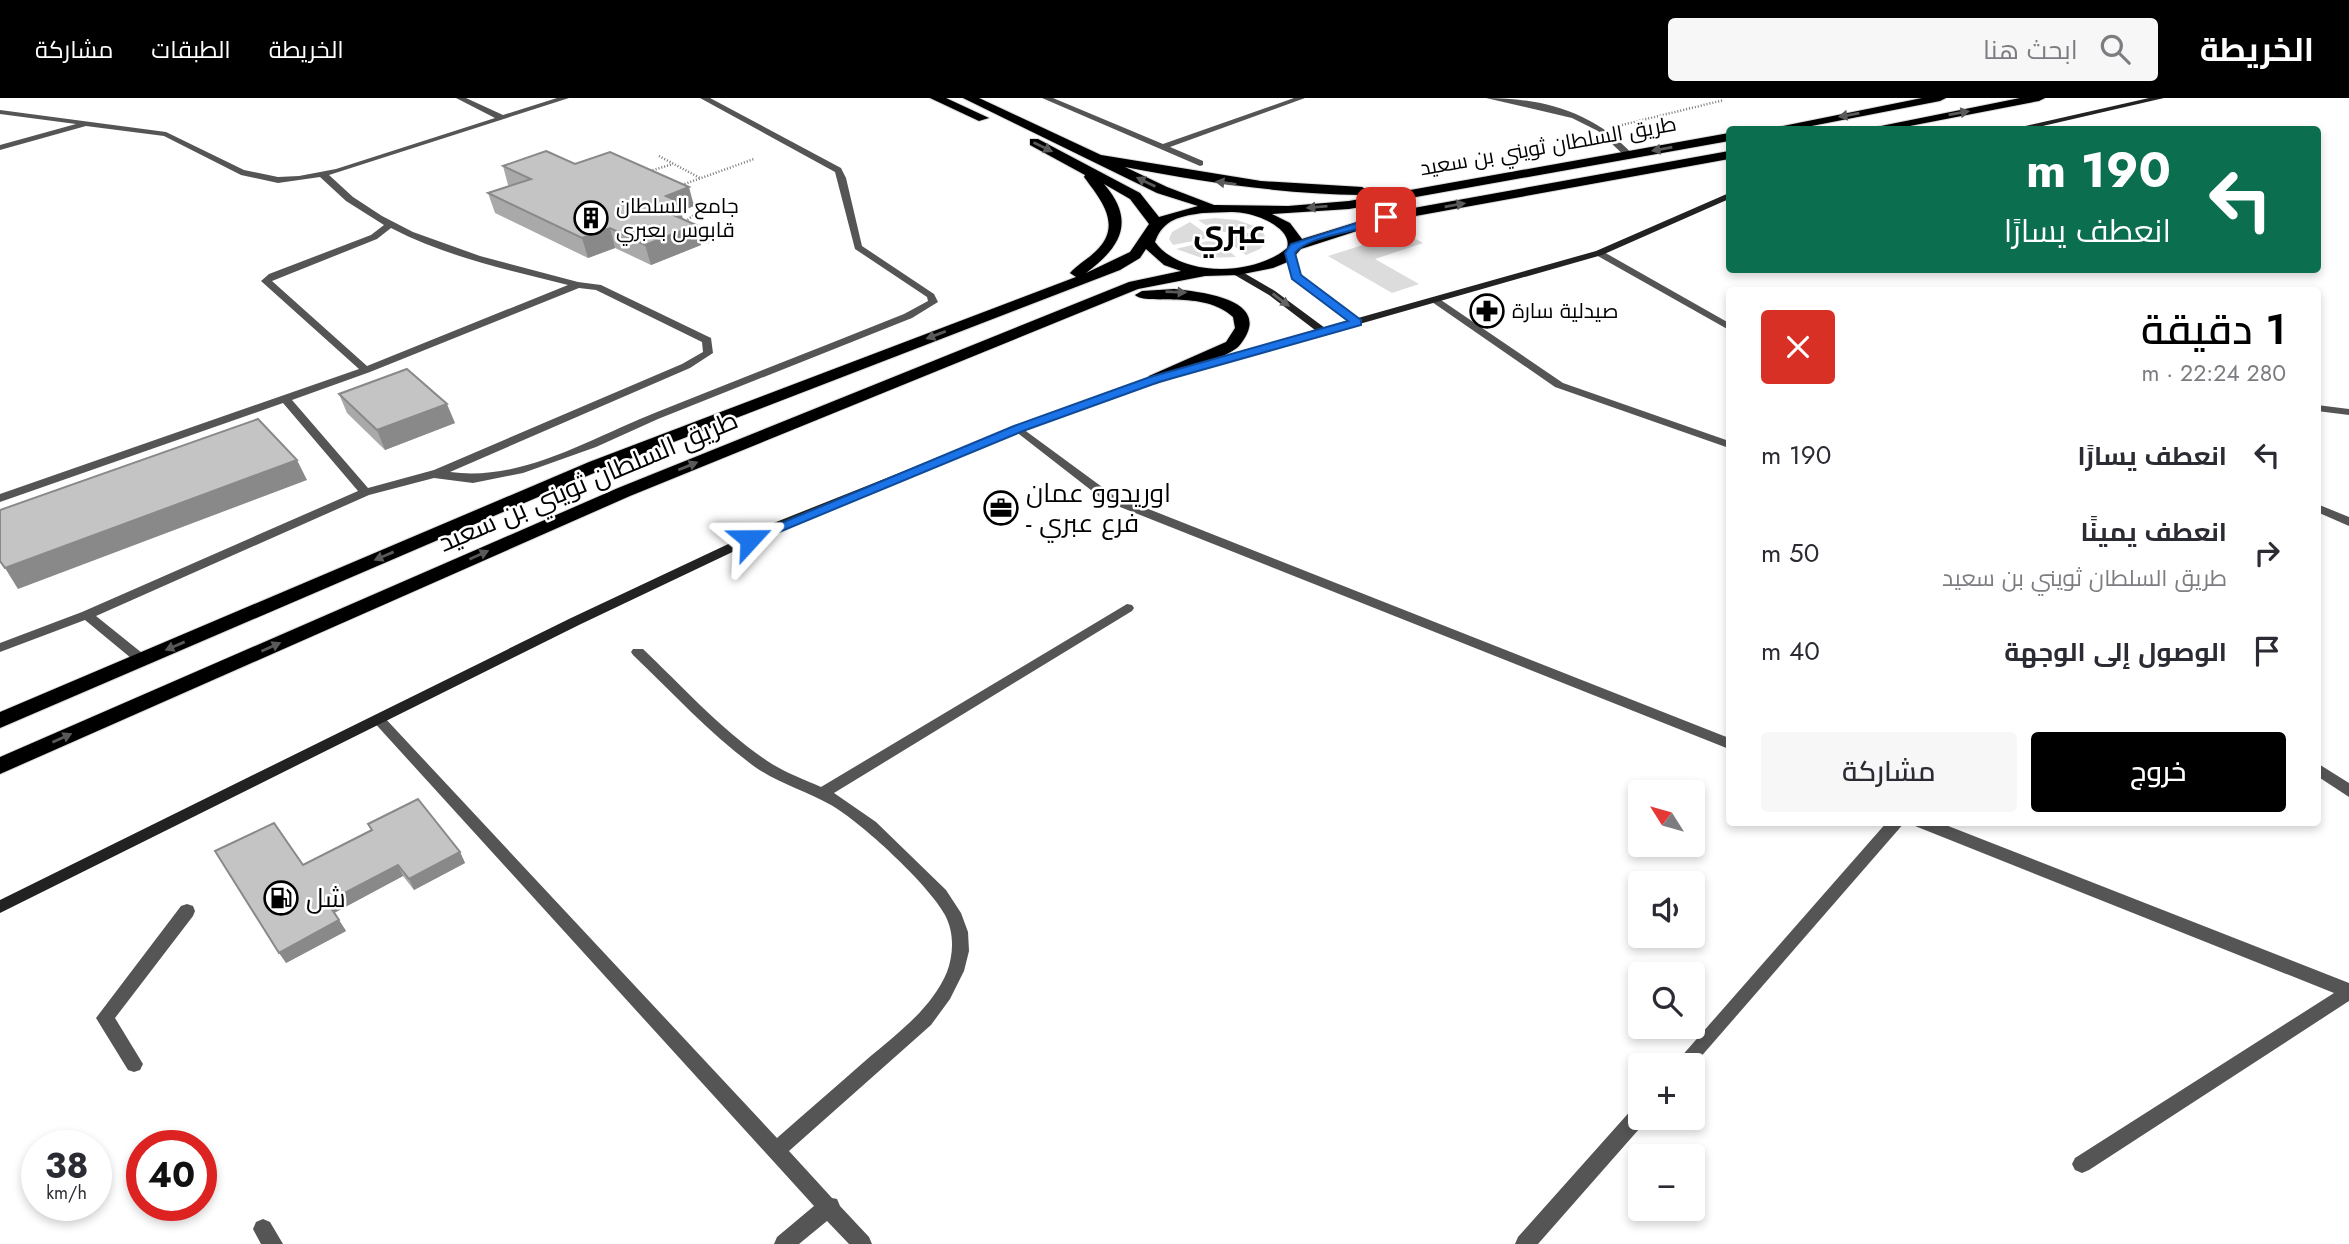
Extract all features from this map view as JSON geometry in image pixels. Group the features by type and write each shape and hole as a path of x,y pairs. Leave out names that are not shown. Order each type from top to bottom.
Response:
{"highway":[{"path":"936,98 1073,162 1135,196 1149,211 1152,229 1147,242 1151,250 1160,257 1188,268 1206,271"},
{"path":"970,98 1174,195 1196,202 1266,215 1290,229 1295,237 1292,250"},
{"path":"1790,126 1940,98"},
{"path":"1888,126 2039,98"},
{"name":"طريق السلطان ثويني بن سعيد","path":"1241,209 1349,205 1726,138"},
{"name":"طريق السلطان ثويني بن سعيد","path":"0,766 624,492 1134,285 1206,271 1236,272 1269,265 1292,250 1386,217 1726,156"},
{"path":"1094,157 1212,181 1295,190 1391,190 1489,179"},
{"path":"982,318 1072,276 1101,256 1110,246 1118,222 1112,203 1107,194 1073,162"},
{"path":"1152,229 1189,211 1241,209"},
{"name":"طريق السلطان ثويني بن سعيد","path":"0,721 594,466 1115,267 1135,255 1152,229"},
{"path":"1061,314 1135,296 1174,292 1212,298 1228,304 1238,314 1243,324 1241,335 1232,345 1154,379"}],"street":[{"path":"460,98 502,118"},
{"path":"0,112 166,134 241,172 288,180 323,175 565,98"},
{"path":"434,474 473,479 519,471 568,454 654,416 908,316 933,302 931,296 858,247 838,170 704,98"},
{"path":"1046,98 1200,163"},
{"path":"1163,147 1301,98"},
{"path":"1489,98 1558,111 1601,130 1629,155"},
{"path":"2030,126 2160,98"},
{"path":"0,148 90,124"},
{"path":"0,648 87,615 365,492 434,474 675,371 708,353 706,340 598,287 579,285 449,249 388,226 338,191 323,175"},
{"path":"0,907 576,621 775,527 1019,429 1154,379 1599,253 1726,198"},
{"path":"366,370 267,281 272,276 374,237 388,226"},
{"path":"1292,250 1296,277 1357,322"},
{"path":"1599,253 1726,325"},
{"path":"1236,272 1272,293 1324,332"},
{"path":"0,498 366,370 579,285"},
{"path":"1435,300 1559,386 1726,444"},
{"path":"285,398 365,492"},
{"path":"2321,408 2349,412"},
{"path":"1019,429 1109,498 1726,743"},
{"path":"2321,510 2349,522"},
{"path":"823,793 1127,608"},
{"path":"87,615 142,660"},
{"path":"638,652 763,765 823,793 855,813 934,884 949,902 958,924 961,947 957,972 944,996 925,1020 777,1150"},
{"path":"377,719 830,1206 862,1244"},
{"path":"2321,771 2349,791"},
{"path":"1693,1053 1893,826"},
{"path":"1931,826 2349,991"},
{"path":"134,1064 105,1018 187,911"},
{"path":"2082,1164 2349,991"},
{"path":"1525,1244 1628,1128"},
{"path":"784,1244 830,1206"}],"path":[{"path":"1601,130 1724,100 1721,98"},
{"path":"659,156 700,178"},
{"path":"677,187 754,159"},
{"path":"648,172 673,164"},
{"path":"678,197 703,208 686,221 686,234 709,243"}],"shaded area":[{"path":"1198,220 1237,220 1257,227 1226,232"},
{"path":"1190,222 1208,235 1204,239 1173,245 1169,239 1172,232"},
{"path":"1262,230 1267,241 1260,249 1246,255 1227,241 1231,236"},
{"path":"1404,232 1423,243 1375,259 1419,284 1392,293 1328,256"},
{"path":"1208,241 1220,243 1236,257 1202,258 1176,249"}],"building":[{"path":"546,151 575,164 610,152 689,187 666,196 679,202 660,209 696,225 645,245 610,228 582,238 488,193 531,179 503,166"},
{"path":"407,369 447,404 377,430 339,394"},
{"path":"258,419 297,460 5,568 0,561 0,510"},
{"path":"418,799 460,852 409,879 398,865 327,902 339,920 279,953 215,851 274,823 303,865 372,830 368,824"}],"place":[{"name":"جامع السلطان قابوس بعبري","path":"591,218"},
{"name":"صيدلية سارة","path":"1487,311"},
{"name":"اوريدوو عمان - فرع عبري","path":"1001,508"},
{"name":"شل","path":"281,898"}],"district":[{"name":"عبري","path":"1230,231"}],"route":[{"path":"750,539 1019,429 1154,379 1357,322 1296,277 1292,270 1290,253 1295,246 1325,234 1386,217"}]}
